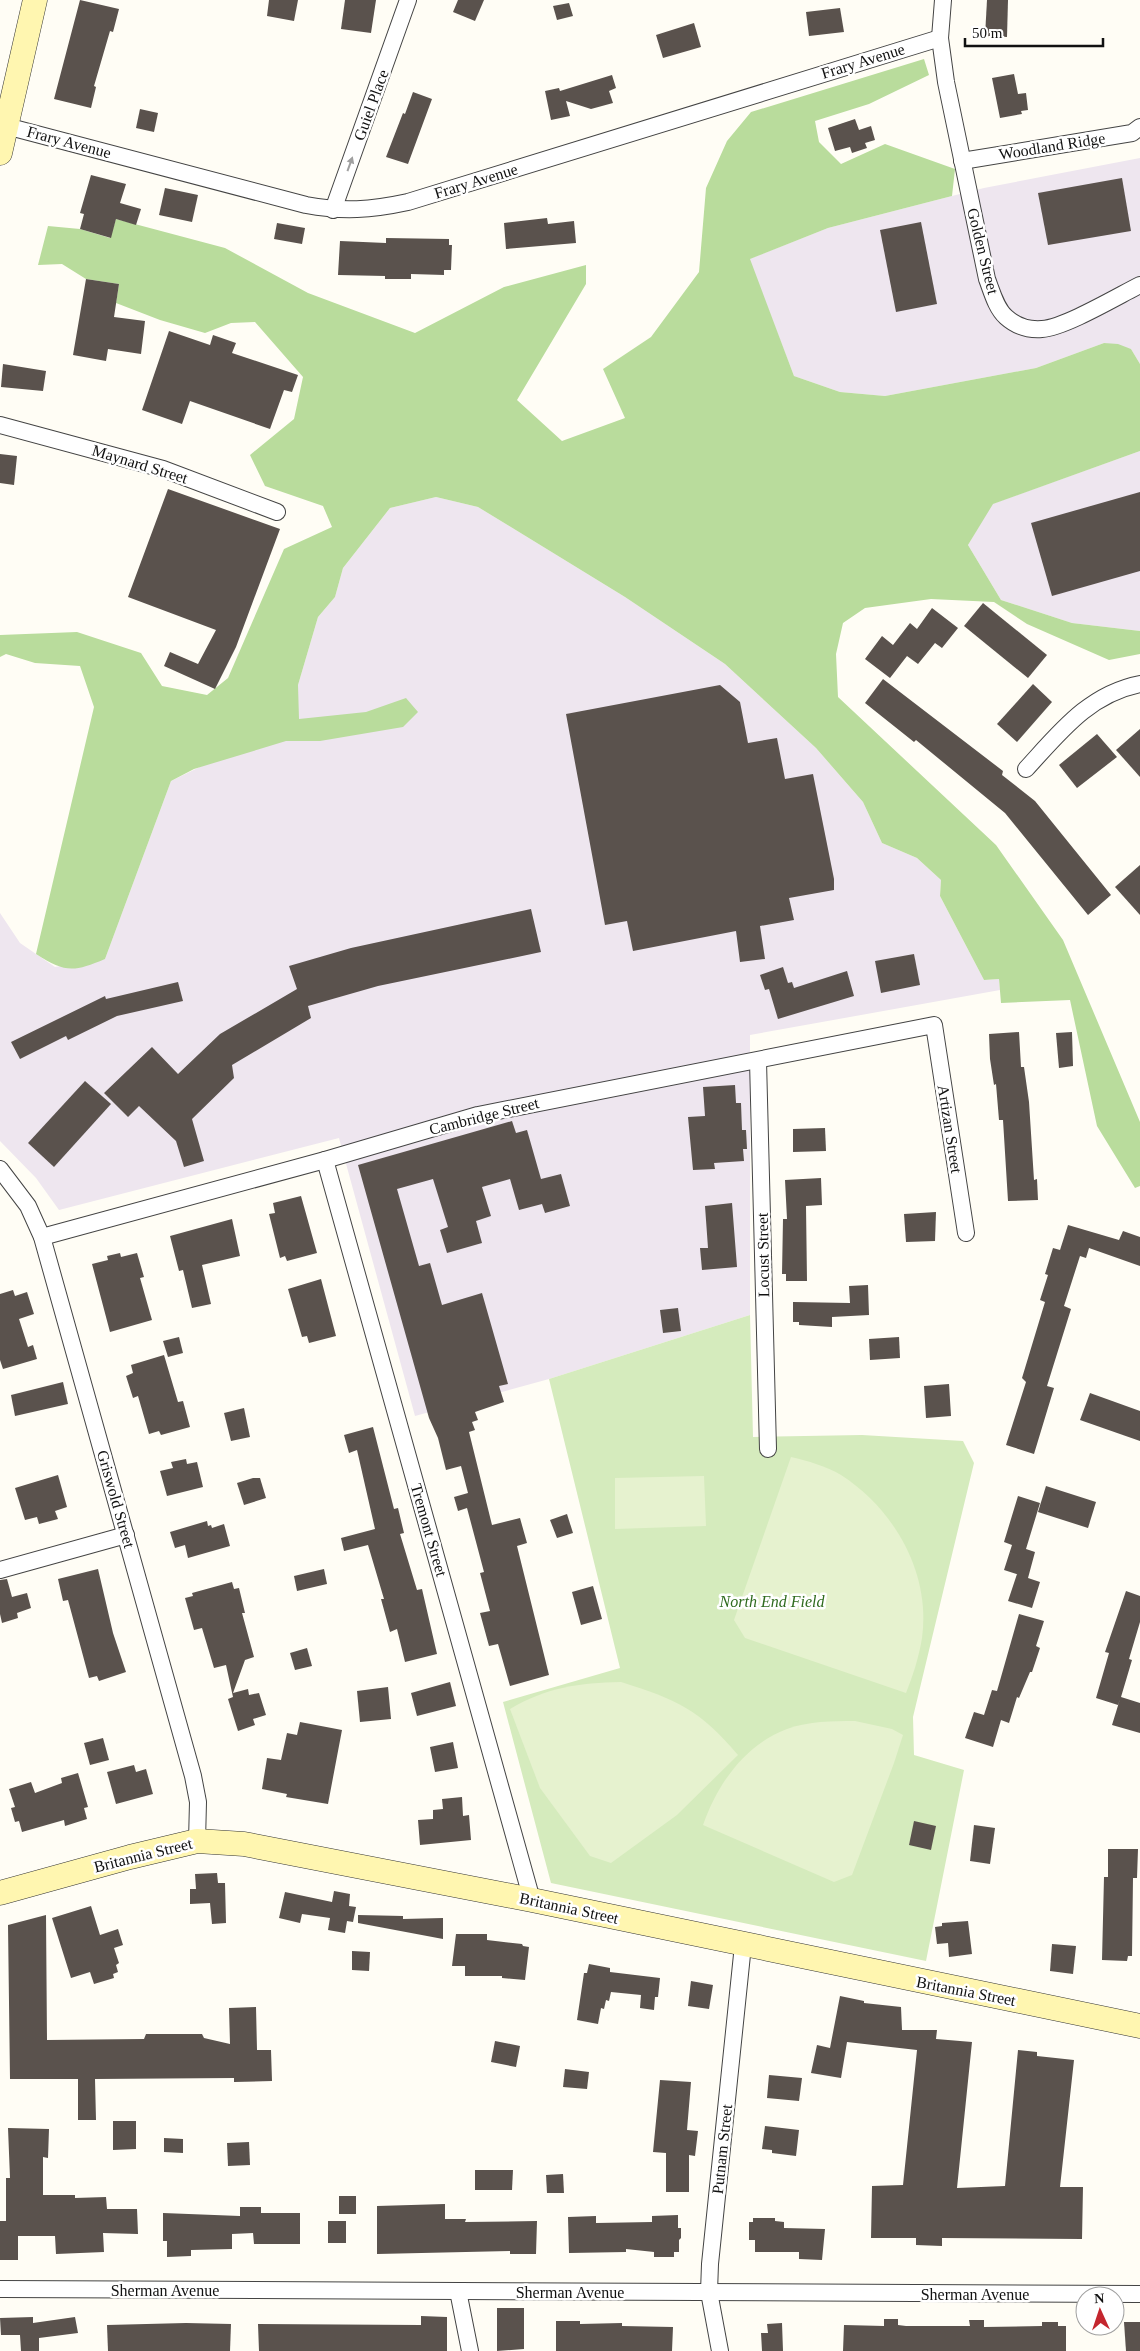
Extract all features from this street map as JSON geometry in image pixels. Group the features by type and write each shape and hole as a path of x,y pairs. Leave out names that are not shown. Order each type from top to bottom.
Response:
{"main road":[{"path":"0,152 35,0"},
{"name":"Britannia Street","path":"0,1893 196,1841 244,1844 532,1900 1140,2026"}],"street":[{"name":"Guiel Place","path":"333,210 408,0"},
{"name":"Golden Street","path":"943,0 940,38 946,82 987,279 995,300 1005,317 1022,327 1042,329 1062,323 1140,285"},
{"name":"Frary Avenue","path":"6,126 296,202 333,210 362,210 408,202 940,38"},
{"name":"Woodland Ridge","path":"962,161 1132,133 1140,127"},
{"name":"Maynard Street","path":"0,425 163,469 277,512"},
{"path":"1026,769 1086,708 1116,689 1140,684"},
{"name":"Cambridge Street","path":"42,1237 325,1160 478,1115 934,1025"},
{"name":"Artizan Street","path":"934,1025 966,1233"},
{"name":"Locust Street","path":"758,1061 768,1449"},
{"name":"Tremont Street","path":"325,1160 532,1900"},
{"name":"Griswold Street","path":"0,1169 28,1206 42,1237 193,1776 198,1802 196,1841"},
{"path":"0,1570 126,1535"},
{"name":"Putnam Street","path":"720,2351 709,2292 743,1945"},
{"name":"Sherman Avenue","path":"0,2290 1140,2294"},
{"path":"458,2291 470,2351"}],"shaded area":[{"path":"1140,158 1140,364 1131,349 1104,343 1036,368 885,396 840,392 794,376 749,259 828,228 984,188"},
{"path":"1140,451 1140,631 1072,623 1001,600 968,545 992,504"},
{"path":"436,497 478,507 625,597 725,664 816,748 863,802 882,843 917,858 941,880 940,896 984,980 999,979 1000,990 750,1035 750,1315 549,1379 415,1416 339,1138 59,1210 36,1178 0,1141 0,913 20,943 55,967 105,959 171,781 298,719 298,685 318,617 335,597 343,568 390,508"}],"green space":[{"path":"924,59 929,75 869,104 815,121 819,142 841,164 885,144 955,169 952,196 828,228 750,259 794,376 840,392 885,396 1036,368 1104,343 1118,344 1131,349 1140,364 1140,451 993,504 968,545 1001,600 1072,623 1140,631 1140,654 1109,660 1027,624 994,602 931,599 865,608 843,623 836,654 838,697 996,845 1063,940 1140,1122 1140,1186 1135,1188 1097,1126 1070,1000 1001,1003 999,979 984,980 940,896 941,880 917,858 882,843 863,802 816,748 725,664 625,597 478,507 436,497 390,508 343,568 335,597 318,617 298,685 299,719 366,712 406,698 418,712 403,727 320,741 286,741 194,769 171,781 105,959 85,966 70,968 55,965 36,954 94,707 80,666 35,663 6,654 0,657 0,635 77,632 141,653 162,686 207,695 228,678 284,549 332,527 323,506 265,486 250,455 294,419 303,377 255,322 231,323 205,333 160,320 116,303 119,284 86,279 62,264 38,265 48,226 80,229 110,238 116,219 225,248 308,293 415,333 504,287 586,265 586,284 517,400 562,441 625,418 603,369 651,337 699,272 706,188 727,141 751,112"},
{"name":"North End Field","path":"750,1315 753,1437 862,1435 963,1441 974,1463 913,1717 914,1755 964,1770 926,1961 551,1883 503,1702 620,1668 549,1379"},
{"path":"791,1457 829,1469 860,1489 892,1524 905,1545 921,1590 923,1614 922,1638 919,1652 906,1693 745,1638 734,1620"},
{"path":"704,1476 706,1526 615,1529 615,1478"},
{"path":"621,1682 657,1694 686,1708 711,1727 738,1755 677,1815 611,1863 590,1856 540,1788 510,1709 550,1691 577,1685"},
{"path":"855,1721 892,1729 903,1735 852,1875 834,1882 703,1825 724,1781 745,1756 758,1745 772,1736 795,1726 821,1722"}],"building":[{"path":"80,0 119,9 113,32 110,31 94,86 96,87 91,108 54,99"},
{"path":"269,0 298,0 294,21 267,16"},
{"path":"345,0 376,0 371,33 341,29"},
{"path":"458,0 484,0 475,21 453,12"},
{"path":"987,0 1008,0 1007,37 985,36"},
{"path":"569,3 573,16 557,20 553,6"},
{"path":"840,8 844,32 809,36 806,12"},
{"path":"694,23 701,47 663,58 656,35"},
{"path":"1014,74 1018,94 1026,93 1028,110 1021,111 1022,114 1000,118 992,78"},
{"path":"612,75 616,88 609,91 613,103 591,109 566,101 570,116 551,120 545,91 559,88 560,91"},
{"path":"413,92 432,99 408,164 386,157"},
{"path":"140,109 158,113 154,132 136,128"},
{"path":"855,119 859,130 871,126 875,140 865,143 867,148 852,153 850,147 835,151 828,128"},
{"path":"91,175 126,184 120,203 141,209 136,225 116,219 111,238 80,229 84,214 80,213"},
{"path":"1122,178 1131,231 1048,245 1038,193"},
{"path":"165,188 198,195 192,222 159,215"},
{"path":"547,218 548,224 574,221 576,243 506,249 504,223"},
{"path":"921,222 937,304 896,312 880,230"},
{"path":"277,223 305,228 302,244 274,239"},
{"path":"386,238 449,239 449,245 452,245 451,270 444,270 444,275 411,274 411,279 385,279 385,276 338,275 340,241 386,243"},
{"path":"86,279 119,284 114,317 145,321 141,354 108,349 106,361 73,355"},
{"path":"169,331 210,345 213,335 236,343 232,353 298,375 292,392 284,390 270,429 190,401 182,424 142,410"},
{"path":"3,364 46,371 43,391 1,387"},
{"path":"0,454 17,456 14,485 0,483"},
{"path":"168,489 280,529 236,647 215,689 164,666 170,652 198,664 216,630 128,597"},
{"path":"1140,492 1140,571 1052,596 1031,523"},
{"path":"983,603 1047,655 1028,678 964,626"},
{"path":"932,608 958,628 942,648 935,643 918,664 907,656 890,678 865,659 882,636 893,645 910,623 917,629"},
{"path":"883,679 1003,771 1002,775 1035,801 1111,895 1088,915 1005,813 916,740 914,742 865,703"},
{"path":"1033,684 1052,702 1017,742 997,724"},
{"path":"720,685 740,702 748,743 777,738 785,779 813,774 834,879 834,890 789,898 794,920 760,926 765,959 740,962 736,931 633,951 627,921 605,925 566,714"},
{"path":"1140,729 1140,777 1116,750"},
{"path":"1097,734 1117,757 1077,788 1059,765"},
{"path":"1140,865 1140,915 1115,887"},
{"path":"531,909 541,952 378,986 308,1006 311,1018 232,1065 234,1078 192,1119 204,1161 184,1167 176,1141 139,1106 128,1117 104,1093 152,1047 178,1074 220,1034 297,989 289,966 351,948"},
{"path":"914,954 920,985 881,993 875,961"},
{"path":"783,967 788,983 792,982 794,988 847,971 854,996 778,1019 769,989 765,990 760,975"},
{"path":"178,982 183,1001 117,1016 68,1040 66,1036 20,1059 11,1042 105,996 106,999"},
{"path":"1019,1032 1021,1067 1024,1067 1029,1102 1034,1180 1037,1179 1038,1200 1008,1201 1003,1120 999,1120 996,1084 994,1085 990,1059 989,1034"},
{"path":"1072,1032 1073,1066 1059,1068 1056,1033"},
{"path":"85,1081 111,1104 54,1167 28,1143"},
{"path":"735,1085 736,1103 741,1103 742,1130 746,1130 747,1149 743,1149 744,1161 714,1163 715,1169 693,1170 688,1117 705,1116 703,1087"},
{"path":"512,1121 516,1133 527,1130 541,1179 561,1174 570,1206 545,1213 542,1204 519,1210 510,1179 482,1187 491,1216 476,1221 482,1243 447,1253 440,1230 448,1227 433,1179 397,1189 419,1266 430,1263 442,1305 482,1293 508,1384 499,1386 504,1402 475,1412 478,1420 472,1422 475,1430 469,1432 492,1525 520,1518 527,1543 517,1546 549,1675 510,1686 498,1644 489,1646 480,1613 490,1611 480,1573 484,1572 467,1508 458,1511 454,1497 468,1493 461,1466 446,1470 438,1438 429,1418 358,1165"},
{"path":"825,1128 826,1151 793,1152 793,1129"},
{"path":"821,1178 822,1205 806,1206 807,1281 786,1281 786,1274 782,1274 783,1219 787,1219 785,1180"},
{"path":"301,1196 317,1253 287,1261 285,1256 280,1258 269,1214 275,1213 273,1203"},
{"path":"732,1203 737,1267 702,1270 700,1248 708,1248 705,1206"},
{"path":"936,1212 935,1241 906,1242 904,1214"},
{"path":"232,1219 240,1256 202,1265 211,1304 192,1308 183,1270 179,1271 170,1236"},
{"path":"1068,1225 1119,1240 1123,1231 1140,1237 1140,1266 1089,1248 1086,1258 1080,1256 1064,1306 1071,1309 1047,1386 1054,1388 1034,1454 1006,1445 1026,1382 1022,1378 1045,1302 1040,1300 1048,1275 1045,1274 1053,1248 1060,1250"},
{"path":"120,1253 121,1257 137,1253 144,1277 140,1278 152,1320 110,1332 92,1264 108,1260 107,1256"},
{"path":"321,1279 336,1336 309,1343 307,1336 302,1337 288,1289"},
{"path":"868,1285 869,1315 832,1317 832,1327 799,1325 799,1322 793,1322 793,1302 850,1303 849,1286"},
{"path":"13,1290 15,1296 27,1292 34,1314 19,1319 28,1347 33,1345 37,1359 3,1369 0,1360 0,1294"},
{"path":"678,1308 681,1331 663,1333 660,1310"},
{"path":"179,1337 183,1353 168,1357 163,1341"},
{"path":"899,1337 900,1358 870,1360 869,1339"},
{"path":"164,1355 178,1402 183,1401 190,1427 161,1435 159,1431 149,1434 138,1396 133,1398 126,1376 133,1373 131,1365"},
{"path":"63,1382 68,1404 15,1416 11,1395"},
{"path":"949,1384 951,1416 926,1418 924,1386"},
{"path":"1090,1393 1140,1411 1140,1441 1080,1420"},
{"path":"244,1408 250,1437 231,1441 224,1413"},
{"path":"373,1427 394,1509 398,1508 404,1533 400,1534 417,1590 422,1589 437,1654 405,1662 397,1629 390,1632 381,1599 384,1599 368,1545 344,1551 341,1538 375,1529 357,1450 349,1453 344,1435"},
{"path":"186,1459 187,1464 197,1462 203,1487 167,1496 160,1471 173,1468 171,1462"},
{"path":"58,1475 67,1507 55,1511 58,1519 39,1524 37,1517 25,1520 15,1488"},
{"path":"260,1478 266,1498 244,1505 237,1483"},
{"path":"1046,1486 1096,1502 1088,1528 1038,1512"},
{"path":"1018,1496 1040,1503 1026,1549 1035,1552 1028,1578 1040,1582 1032,1608 1008,1601 1017,1574 1004,1570 1012,1545 1004,1542"},
{"path":"567,1514 573,1533 557,1538 550,1520"},
{"path":"207,1521 208,1526 211,1525 212,1528 224,1524 230,1546 188,1558 185,1545 175,1548 170,1532"},
{"path":"98,1569 113,1633 126,1672 99,1681 97,1676 89,1678 68,1600 63,1601 58,1579"},
{"path":"324,1569 327,1584 297,1591 294,1576"},
{"path":"7,1579 12,1597 27,1593 31,1608 17,1613 18,1618 2,1623 0,1614 0,1580"},
{"path":"232,1582 234,1589 239,1588 245,1613 242,1613 254,1657 245,1660 233,1693 248,1689 249,1695 259,1693 266,1715 253,1719 255,1725 238,1731 228,1699 233,1697 226,1665 214,1668 202,1628 194,1630 185,1598 193,1596 192,1593"},
{"path":"593,1586 602,1619 581,1625 572,1592"},
{"path":"1126,1591 1140,1596 1140,1622 1129,1659 1132,1660 1121,1697 1140,1703 1140,1733 1112,1725 1120,1699 1118,1705 1096,1698 1109,1653 1105,1652"},
{"path":"1019,1614 1044,1621 1036,1646 1040,1648 1032,1672 1030,1672 1019,1698 1017,1697 1009,1723 1001,1720 993,1747 965,1738 974,1712 984,1715 992,1690 997,1691"},
{"path":"307,1648 312,1666 295,1670 290,1653"},
{"path":"450,1682 456,1706 417,1716 411,1693"},
{"path":"388,1687 391,1719 360,1722 357,1691"},
{"path":"300,1722 342,1730 328,1804 286,1797 287,1794 262,1789 267,1758 281,1760 287,1733 297,1735"},
{"path":"103,1738 109,1760 90,1765 84,1743"},
{"path":"453,1742 458,1768 435,1772 430,1747"},
{"path":"134,1765 136,1772 146,1769 153,1794 116,1804 107,1772"},
{"path":"78,1773 88,1807 84,1808 87,1819 65,1826 64,1820 22,1832 19,1821 15,1822 11,1808 15,1807 9,1789 31,1782 35,1793 62,1783 61,1778"},
{"path":"462,1797 463,1816 469,1815 471,1840 420,1845 418,1820 433,1819 433,1810 443,1809 442,1799"},
{"path":"914,1821 936,1826 931,1850 909,1845"},
{"path":"974,1825 995,1828 990,1864 970,1861"},
{"path":"1108,1849 1138,1849 1137,1878 1133,1878 1132,1956 1128,1956 1127,1961 1102,1960 1104,1877 1108,1877"},
{"path":"217,1873 218,1883 225,1883 226,1923 212,1924 210,1903 190,1904 190,1889 196,1889 195,1874"},
{"path":"334,1891 350,1894 349,1906 356,1907 353,1922 347,1921 345,1933 328,1930 330,1918 302,1914 300,1923 279,1918 285,1892 332,1902"},
{"path":"91,1906 100,1935 118,1929 123,1945 114,1948 119,1963 116,1965 118,1972 113,1974 114,1978 94,1984 90,1972 71,1978 52,1918"},
{"path":"46,1915 47,2040 144,2039 146,2034 202,2034 204,2038 230,2044 229,2008 256,2007 257,2050 271,2050 272,2081 234,2082 234,2078 95,2079 96,2120 78,2120 78,2079 10,2079 8,1925"},
{"path":"358,1915 403,1916 403,1919 443,1918 443,1939 358,1923"},
{"path":"968,1921 972,1954 949,1957 948,1943 937,1944 935,1927 942,1926 942,1923"},
{"path":"456,1934 487,1934 487,1940 522,1944 529,1947 525,1980 502,1978 502,1976 465,1976 465,1966 452,1966"},
{"path":"1052,1944 1076,1946 1073,1974 1050,1971"},
{"path":"352,1951 370,1952 369,1971 352,1970"},
{"path":"589,1964 610,1968 610,1972 660,1978 658,1997 655,1997 654,2010 640,2008 641,1995 611,1992 609,2001 606,2000 604,2009 601,2008 598,2024 577,2020 584,1973 587,1973"},
{"path":"691,1981 713,1985 709,2009 688,2006"},
{"path":"840,1996 864,2001 864,2003 901,2007 902,2030 937,2030 936,2039 972,2042 957,2188 1005,2186 1018,2050 1037,2052 1037,2056 1074,2060 1060,2187 1083,2187 1082,2239 942,2238 942,2246 916,2245 916,2238 871,2238 872,2186 903,2185 917,2050 847,2042 841,2078 811,2073 817,2045 830,2048"},
{"path":"495,2041 520,2046 516,2067 491,2062"},
{"path":"565,2069 589,2072 587,2089 563,2087"},
{"path":"769,2075 802,2078 799,2101 767,2098"},
{"path":"660,2080 691,2082 687,2130 698,2131 695,2156 689,2155 689,2192 666,2192 666,2153 653,2152"},
{"path":"113,2121 136,2121 136,2149 113,2150"},
{"path":"765,2126 799,2130 796,2156 772,2153 772,2150 762,2149"},
{"path":"8,2128 49,2129 48,2158 43,2157 43,2195 75,2195 75,2198 106,2197 107,2209 137,2209 138,2234 103,2233 104,2252 56,2254 55,2236 18,2236 18,2260 0,2260 0,2221 6,2221 6,2178 10,2178"},
{"path":"164,2138 183,2139 183,2153 164,2152"},
{"path":"249,2142 250,2165 228,2166 227,2143"},
{"path":"475,2170 513,2170 512,2190 475,2190"},
{"path":"563,2174 564,2193 547,2193 546,2175"},
{"path":"339,2196 356,2196 356,2214 339,2214"},
{"path":"445,2204 445,2219 466,2219 465,2222 537,2221 536,2254 510,2254 510,2251 377,2254 377,2206"},
{"path":"240,2207 261,2207 261,2213 300,2213 300,2244 254,2244 253,2233 232,2234 232,2249 191,2250 191,2256 167,2257 167,2241 163,2241 163,2213 240,2216"},
{"path":"678,2215 678,2228 681,2228 681,2238 679,2240 679,2252 674,2252 674,2257 654,2257 654,2252 626,2249 626,2252 569,2253 568,2217 596,2216 596,2223 652,2222 652,2216"},
{"path":"753,2218 775,2218 775,2221 784,2222 784,2228 825,2229 822,2260 799,2259 799,2252 755,2252 755,2240 749,2240 749,2222 753,2222"},
{"path":"328,2221 346,2221 346,2243 328,2243"},
{"path":"497,2308 524,2308 524,2349 497,2351"},
{"path":"421,2316 447,2317 447,2351 259,2351 258,2324 421,2325"},
{"path":"33,2317 33,2323 75,2317 78,2333 39,2338 39,2351 21,2351 20,2335 1,2335 0,2318"},
{"path":"884,2319 898,2319 898,2325 906,2326 970,2326 969,2320 984,2320 984,2327 1042,2326 1042,2322 1058,2322 1058,2326 1066,2326 1066,2351 843,2351 844,2325 884,2326"},
{"path":"556,2321 580,2321 580,2324 622,2323 622,2326 673,2327 672,2351 556,2351"},
{"path":"1125,2322 1140,2322 1140,2351 1126,2351"},
{"path":"782,2323 783,2351 762,2351 761,2333 768,2333 767,2324"},
{"path":"231,2324 230,2351 108,2351 107,2325"}]}
